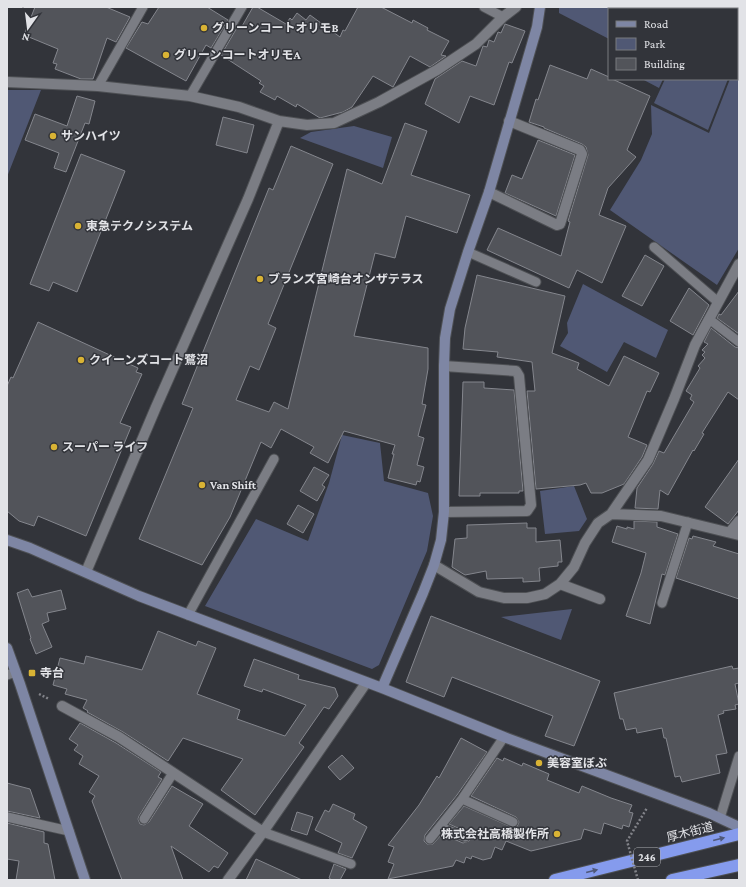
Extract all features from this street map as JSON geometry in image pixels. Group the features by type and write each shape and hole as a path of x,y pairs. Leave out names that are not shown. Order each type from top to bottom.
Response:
{"highway":[{"name":"厚木街道","path":"555,880 739,834"},
{"path":"672,880 739,865"}],"street":[{"path":"7,82 98,86 190,96 239,107 278,121 307,125 334,122 373,105 437,70 476,44 503,17 516,7"},
{"path":"382,688 423,593 434,565 441,540 444,512 445,338 450,309 489,192 537,27 540,7"},
{"path":"86,572 156,407 248,199 278,121"},
{"path":"489,192 557,225 560,224 582,154 580,150 509,122"},
{"path":"434,565 479,592 504,598 528,598 545,594 560,584 574,567 585,543 598,523 611,514 648,460 695,345 739,264"},
{"path":"444,366 516,371 519,376 531,505 527,511 444,512"},
{"path":"611,514 661,516 734,533 739,521"},
{"path":"7,540 30,548 139,596 382,688 504,737 709,813 739,827"},
{"path":"560,584 600,599"},
{"path":"7,648 11,674 69,830 85,880"},
{"path":"228,880 366,683"},
{"path":"62,706 119,737 263,832"}],"lane":[{"path":"98,86 143,7"},
{"path":"190,96 242,7"},
{"path":"484,7 503,17"},
{"path":"654,247 718,302"},
{"path":"468,252 536,282"},
{"path":"709,319 739,342"},
{"path":"188,615 274,460"},
{"path":"662,603 688,522"},
{"path":"430,839 462,799 504,737"},
{"path":"720,818 739,756"},
{"path":"144,819 173,773"},
{"path":"462,799 513,822"},
{"path":"7,817 69,830"},
{"path":"440,827 464,837"},
{"path":"263,832 351,864"}],"path":[{"path":"638,880 627,841 647,808"}],"green space":[{"path":"559,7 686,7 608,8 608,38 559,13"},
{"path":"739,7 739,16 738,17 738,8 688,8"},
{"path":"739,57 739,248 717,285 610,210 641,160 652,134 651,105 709,133 730,80 738,80"},
{"path":"644,80 663,80 659,88"},
{"path":"665,80 728,80 708,130 654,103"},
{"path":"7,90 41,90 7,177"},
{"path":"354,126 392,137 383,168 300,138 311,132"},
{"path":"583,284 668,330 656,358 624,342 607,372 560,346 568,333 567,323"},
{"path":"342,435 380,443 384,481 428,493 433,516 427,551 379,665 372,669 205,606 256,519 308,541 329,483"},
{"path":"574,486 587,519 579,531 545,534 540,491"},
{"path":"572,609 561,640 501,617"}],"building":[{"path":"35,7 106,7 130,17 116,42 107,38 93,79 81,79 55,69 57,64 53,63 58,49 24,35"},
{"path":"159,7 207,7 228,20 211,48 206,45 186,81 126,48 142,22 148,24"},
{"path":"253,7 257,7 286,24 290,18 292,20 297,13 306,20 310,15 340,37 343,30 345,31 358,7 381,7 412,23 413,20 428,28 427,30 449,41 441,55 446,56 430,67 410,56 393,87 373,76 352,107 343,112 320,118 297,104 296,107 277,96 275,100 260,92 264,86 259,83 261,81 221,55 238,26 241,28"},
{"path":"505,24 525,31 512,63 509,62 494,105 470,96 459,123 425,104 435,79 462,61 476,66 483,46 487,47 489,40 494,42 498,32 501,33"},
{"path":"550,65 587,79 591,69 608,77 608,80 614,80 650,96 627,150 636,157 608,188 599,215 626,226 602,283 577,270 569,288 487,250 498,228 561,256 570,222 568,221 588,155 586,147 582,144 529,122 536,99 538,100"},
{"name":"サンハイツ","path":"77,96 95,101 89,124 85,123 66,172 54,168 59,153 25,140 35,114 67,126"},
{"path":"223,117 254,125 247,153 216,145"},
{"path":"405,123 427,131 411,175 470,195 457,233 406,216 395,258 375,253 354,336 428,348 428,369 422,404 426,405 418,436 424,438 417,465 424,467 420,482 417,481 416,485 388,478 395,445 344,431 328,463 310,453 314,447 281,429 271,448 261,442 230,517 202,565 139,539 193,408 182,404 269,188 273,190 291,146 333,164 268,324 276,328 259,370 250,366 236,400 269,412 274,402 288,409 347,169 382,184"},
{"path":"538,140 575,155 556,216 505,193 512,175 522,179"},
{"name":"東急テクノシステム","path":"81,154 125,171 77,292 53,282 49,291 30,284"},
{"path":"645,255 664,266 642,306 622,296"},
{"path":"477,275 565,296 552,353 579,363 577,369 609,386 624,356 659,373 650,392 647,391 628,437 647,445 642,457 624,484 602,493 591,493 586,483 580,485 536,489 527,391 535,391 532,362 497,357 498,352 463,349 465,328"},
{"path":"689,288 709,305 693,335 670,321"},
{"path":"739,291 739,334 717,318 719,314 721,315"},
{"path":"38,322 138,368 136,372 142,374 120,423 131,427 86,536 38,516 34,526 19,521 7,511 7,386 11,377 13,378"},
{"path":"711,328 735,347 739,348 739,400 728,392 702,433 704,434 694,451 693,450 668,495 660,490 658,509 635,508 637,488 653,464 659,451 664,453 694,402 690,399 692,395 686,391 700,368 698,366 705,358 702,355 705,352 702,350 708,344 704,342"},
{"path":"463,382 484,382 484,388 514,390 523,491 519,491 519,493 480,493 480,496 459,496"},
{"path":"739,459 739,510 728,524 705,507"},
{"path":"314,467 329,475 322,485 325,487 317,501 300,491"},
{"path":"298,505 314,514 303,533 287,524"},
{"path":"634,521 657,522 657,527 678,534 665,575 662,574 650,624 626,616 641,573 646,553 612,542 617,526 627,529 627,527 634,529"},
{"path":"527,523 527,528 536,528 536,542 560,540 562,562 558,562 558,566 539,568 540,581 523,582 523,578 487,579 486,571 465,575 452,567 455,539 467,538 467,525"},
{"path":"693,536 716,542 713,546 739,554 739,599 676,578 689,538 692,539"},
{"path":"28,589 32,597 61,590 66,609 47,613 49,621 42,624 52,647 36,654 30,639 31,638 17,593"},
{"path":"431,616 600,681 574,746 545,736 553,716 452,677 444,697 406,682"},
{"path":"158,631 196,646 198,641 216,648 197,694 240,710 237,719 285,736 306,705 263,689 262,692 244,686 254,659 299,675 298,679 335,688 338,696 329,709 324,707 299,743 304,747 255,815 221,790 243,759 183,738 168,761 123,732 87,712 88,711 83,708 87,700 65,694 67,689 53,685 60,658 84,664 86,656 142,670"},
{"path":"732,666 733,669 739,668 739,683 735,684 739,704 735,705 736,709 723,711 724,713 718,715 727,753 716,755 720,773 682,782 680,776 675,777 666,738 664,738 662,728 637,733 636,728 626,730 623,719 620,719 614,693"},
{"path":"80,723 116,743 161,772 158,777 162,779 139,816 138,819 140,824 144,825 149,822 172,786 203,804 189,826 228,853 218,868 214,866 209,872 171,846 183,880 122,880 92,801 95,796 89,792 99,776 79,764 83,756 74,750 78,745 69,739"},
{"path":"461,738 487,752 457,795 425,835 424,841 427,844 433,844 442,834 463,843 469,841 471,837 469,833 449,824 464,806 511,827 517,827 519,822 516,817 471,796 497,758 503,761 504,758 522,766 523,763 549,774 547,780 579,793 582,786 632,805 629,812 633,813 629,827 623,825 622,829 604,823 601,834 584,829 581,839 531,851 506,841 502,850 495,847 491,858 483,860 472,856 471,859 466,857 464,863 456,860 453,866 388,879 394,864 388,862 394,847 388,845 419,805 437,776 439,778"},
{"path":"342,755 354,768 340,780 328,767"},
{"path":"7,783 30,789 40,818 7,811"},
{"path":"333,804 355,814 353,819 367,827 352,858 338,853 342,843 315,830 325,810 329,812"},
{"path":"297,812 313,817 307,835 291,830"},
{"path":"7,823 44,832 44,843 48,844 55,880 16,880 19,861 7,859"},
{"path":"256,859 302,880 246,880"},
{"path":"334,864 346,869 340,880 332,880 329,878"}],"place":[{"name":"グリーンコートオリモB","path":"204,28"},
{"name":"グリーンコートオリモA","path":"166,55"},
{"name":"サンハイツ","path":"53,136"},
{"name":"東急テクノシステム","path":"78,226"},
{"name":"ブランズ宮崎台オンザテラス","path":"260,279"},
{"name":"クイーンズコート鷺沼","path":"81,360"},
{"name":"スーパー ライフ","path":"54,447"},
{"name":"Van Shift","path":"202,485"},
{"name":"寺台","path":"32,673"},
{"name":"美容室ぼぶ","path":"539,763"},
{"name":"株式会社高橋製作所","path":"557,834"}]}
